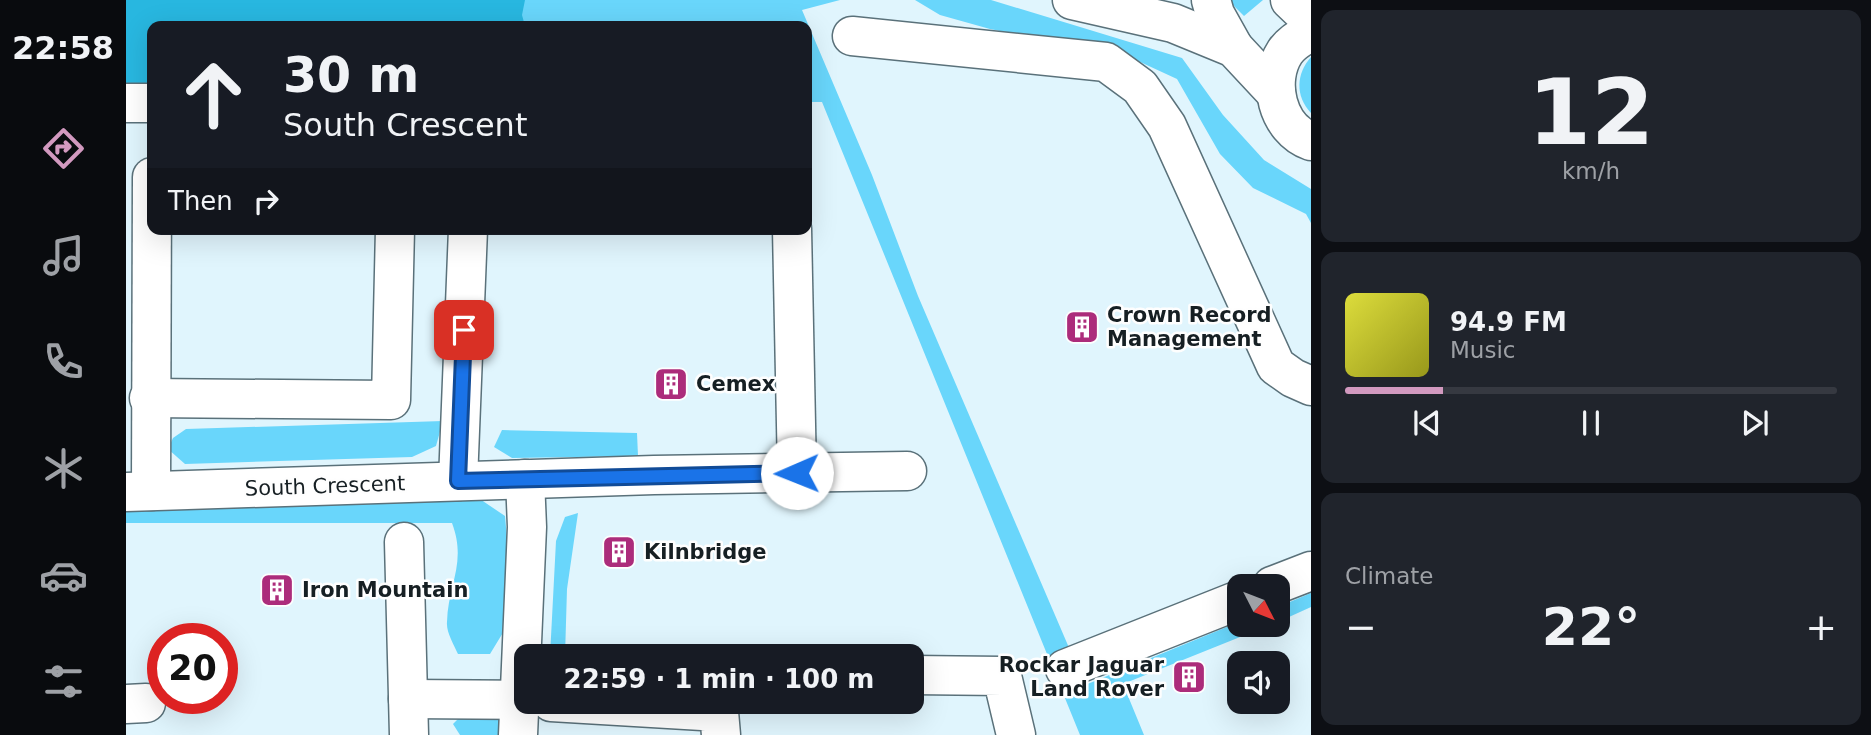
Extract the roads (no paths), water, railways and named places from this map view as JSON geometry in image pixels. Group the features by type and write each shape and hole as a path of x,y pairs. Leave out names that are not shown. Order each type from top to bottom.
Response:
{"street":[{"path":"1211,0 1215,14 1234,48 1276,93"},
{"path":"1290,0 1311,20"},
{"path":"1083,1 1173,23 1234,48"},
{"path":"1311,32 1297,39 1285,52 1277,72 1276,93 1281,113 1294,130 1311,141"},
{"path":"852,36 1106,62 1140,87 1167,127 1276,366 1311,386"},
{"path":"126,103 147,103"},
{"path":"138,491 149,398 151,235"},
{"path":"149,398 391,400 395,235"},
{"path":"458,481 468,235"},
{"path":"792,235 797,473"},
{"name":"South Crescent","path":"138,491 654,475 907,471"},
{"path":"525,479 528,644"},
{"path":"404,542 408,717 514,710"},
{"path":"1290,579 1311,571"},
{"path":"1065,669 1227,605"},
{"path":"924,675 1002,676 1016,735"},
{"path":"666,714 721,716"}],"place":[{"name":"Crown Record Management","path":"1082,327"},
{"name":"Cemex","path":"671,384"},
{"name":"Kilnbridge","path":"619,552"},
{"name":"Iron Mountain","path":"277,590"},
{"name":"Rockar Jaguar Land Rover","path":"1189,677"}]}
